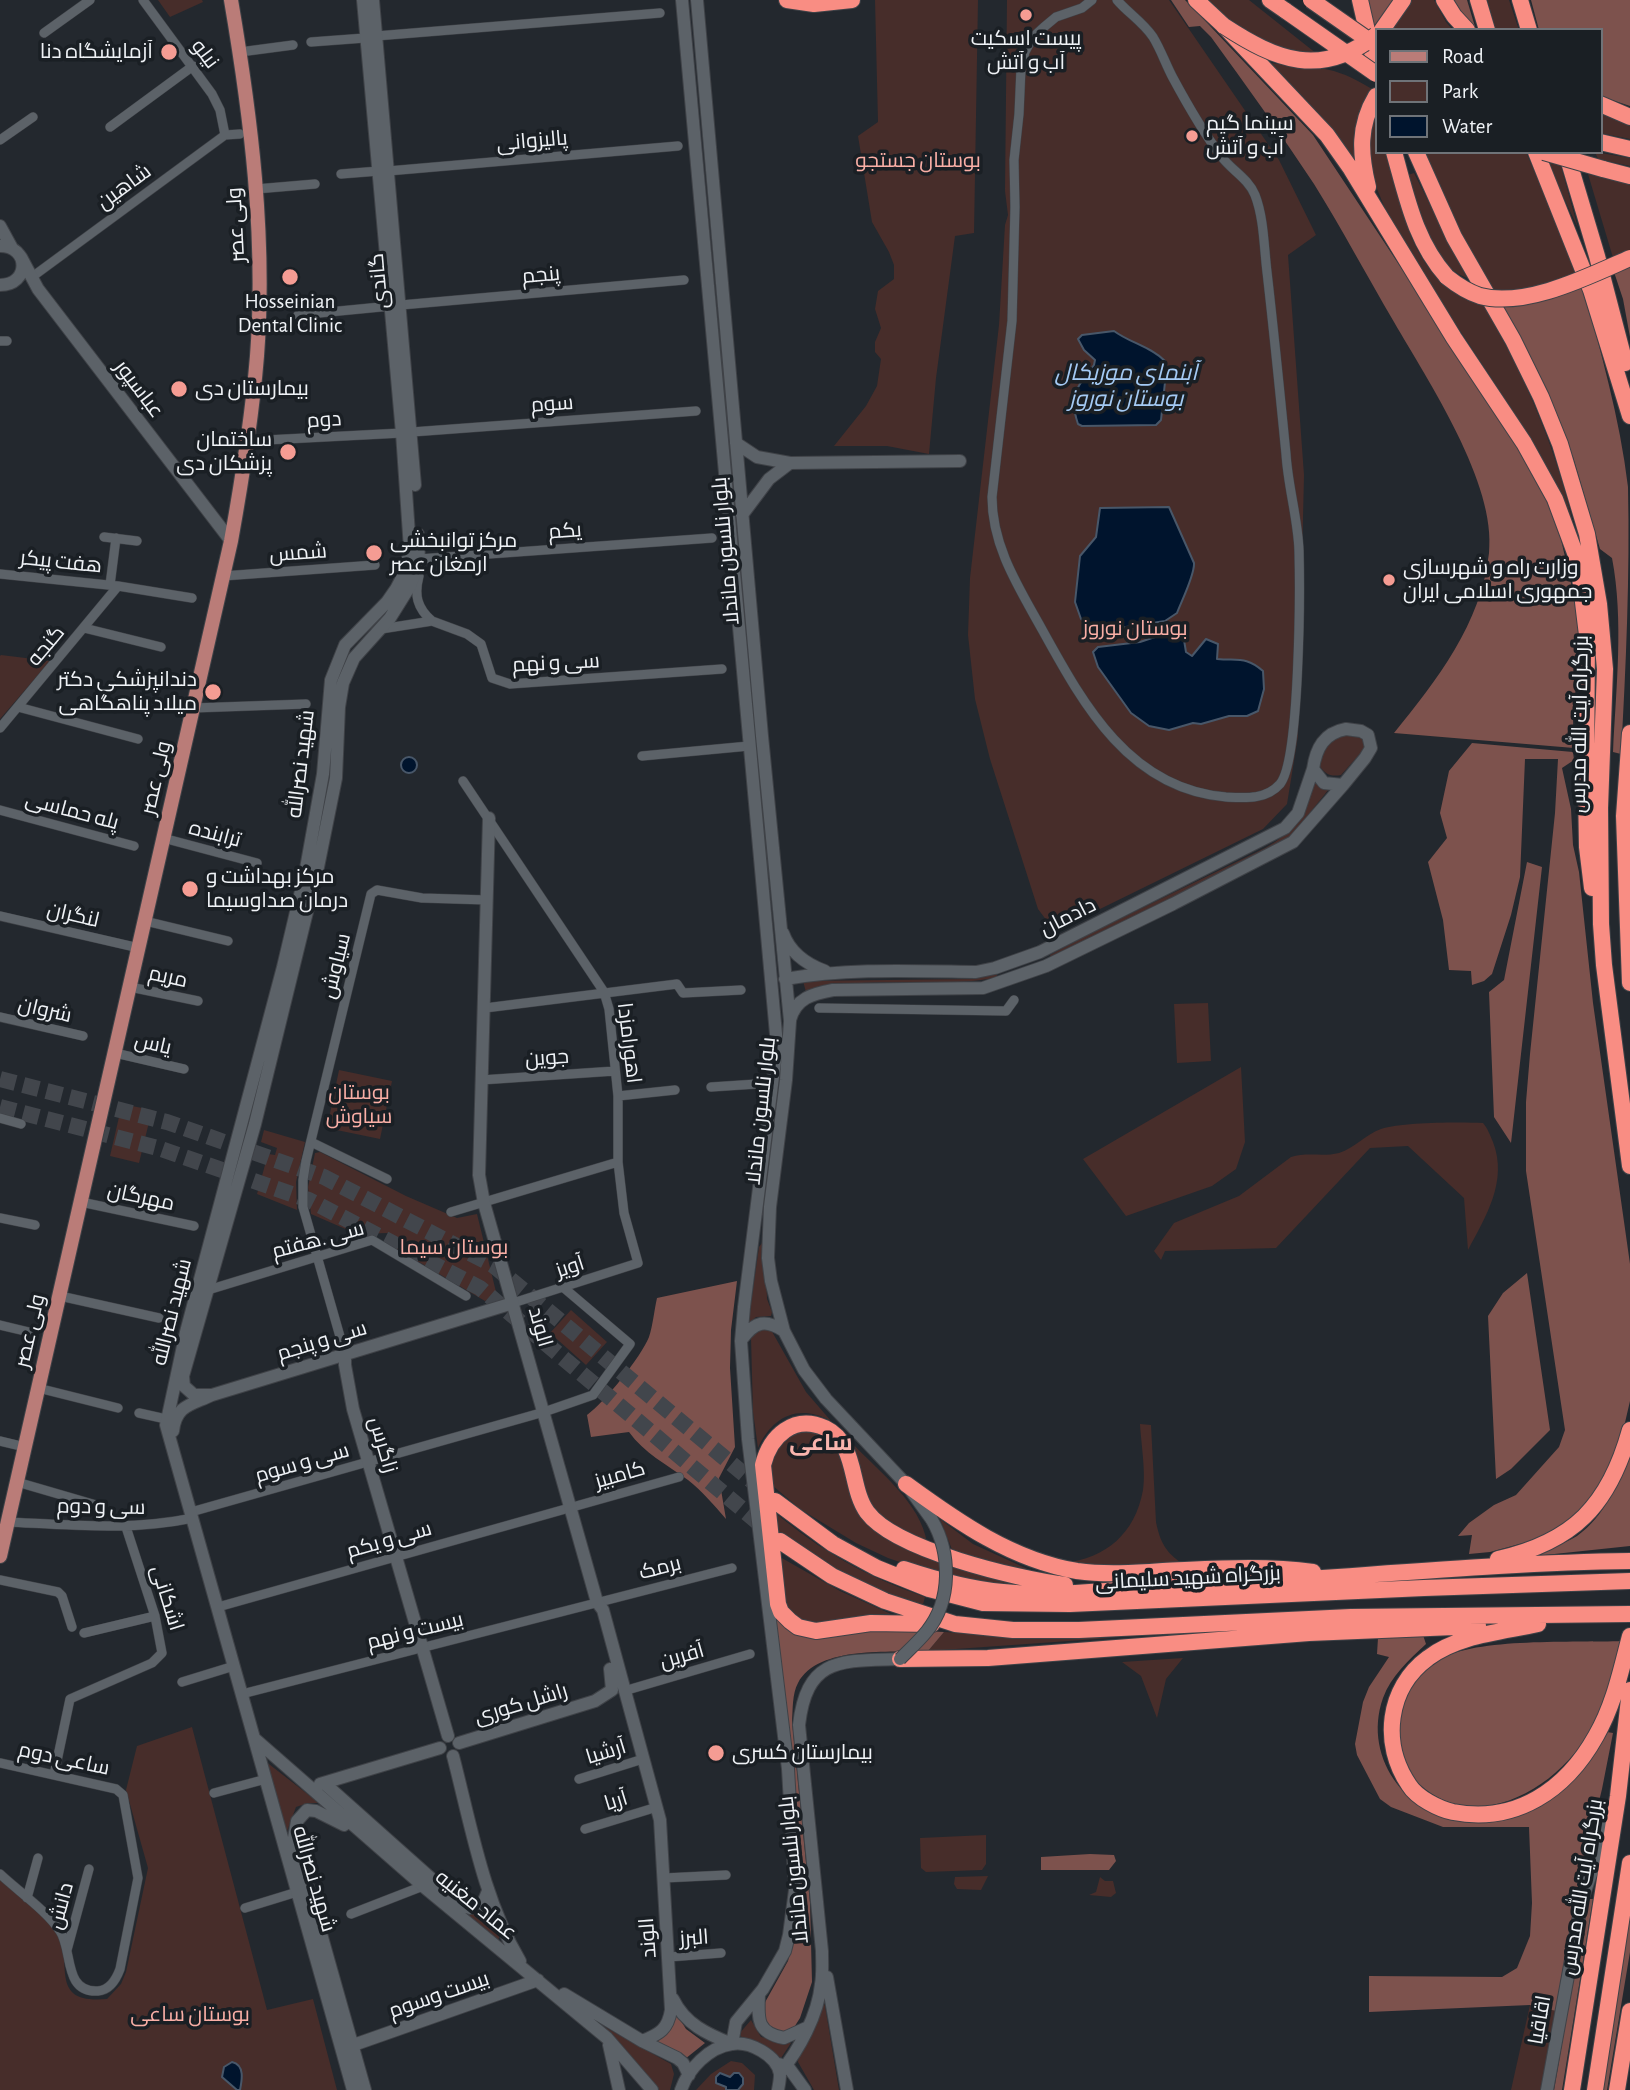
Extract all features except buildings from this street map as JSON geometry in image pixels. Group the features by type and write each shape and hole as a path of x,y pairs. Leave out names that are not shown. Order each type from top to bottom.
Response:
{"highway":[{"path":"787,0 814,4 852,0"},
{"path":"1196,0 1327,135 1373,203 1454,338 1524,443 1555,499 1578,561 1587,635 1587,847 1591,884 1601,924"},
{"path":"1270,0 1374,70"},
{"path":"1311,0 1374,44"},
{"path":"1360,0 1374,62"},
{"path":"1383,28 1402,0"},
{"path":"1444,0 1465,28"},
{"path":"1478,0 1486,28"},
{"path":"1520,0 1528,28"},
{"path":"1224,26 1255,46 1282,58 1296,60 1335,57 1374,36"},
{"path":"1373,203 1361,151 1365,117 1374,100"},
{"path":"1602,105 1630,117"},
{"path":"1602,142 1630,149"},
{"path":"1395,154 1417,232 1447,277 1477,295 1499,298 1552,289 1630,258"},
{"name":"بزرگراه آیت الله مدرس","path":"1417,154 1454,237 1513,340 1541,397 1560,444 1587,534 1599,604 1605,669 1600,808 1601,924 1630,1166"},
{"path":"1537,154 1591,290 1630,415"},
{"path":"1551,154 1630,176"},
{"path":"1567,154 1626,368 1630,415"},
{"path":"1630,733 1624,847 1630,983"},
{"path":"1624,847 1630,820"},
{"path":"1120,1588 1072,1586 1015,1577 913,1544 876,1522 866,1510 847,1451 837,1437 826,1429 812,1424 795,1424 773,1439 766,1451 763,1465 778,1604 790,1622 798,1627 816,1631 871,1623 955,1624 1013,1630 1079,1630 1351,1617 1627,1614"},
{"path":"1454,1569 1528,1552 1566,1533 1590,1510 1615,1474 1630,1430"},
{"path":"906,1484 990,1540 1015,1552 1064,1568 1118,1573 1218,1569 1298,1570 1343,1576"},
{"name":"بزرگراه شهید سلیمانی","path":"775,1500 833,1544 877,1568 929,1590 970,1600 1008,1605 1623,1582"},
{"path":"780,1541 849,1584 921,1615 955,1624"},
{"path":"833,1544 941,1581 972,1588 1046,1594 1120,1588 1277,1583 1454,1569 1626,1561"},
{"path":"900,1659 988,1658 1309,1633 1580,1622 1627,1614"},
{"path":"1538,1624 1457,1642 1442,1648 1415,1669 1397,1695 1390,1735 1394,1752 1409,1787 1440,1809 1476,1816 1512,1810 1535,1801 1557,1786 1577,1764 1604,1721 1630,1636"},
{"name":"بزرگراه آیت الله مدرس","path":"1572,2090 1618,1796 1630,1690"},
{"name":"بزرگراه آیت الله مدرس","path":"1595,2090 1630,1863"},
{"path":"1626,2043 1630,2011"},
{"path":"1617,2090 1630,2025"}],"main road":[{"name":"ولی عصر","path":"0,1556 231,541 247,442 257,356 259,251 256,189 246,134 240,52 230,0"},
{"name":"گاندی","path":"363,0 370,37 396,306 407,432 411,541 416,561"},
{"name":"گاندی","path":"370,37 373,0"},
{"name":"بلوار نلسون ماندلا","path":"682,0 777,1045 741,1341 748,1439 784,1733 795,1900 783,1954 760,1995 734,2027"},
{"name":"بلوار نلسون ماندلا","path":"697,0 790,1021 786,1080 770,1203 768,1237 771,1281 785,1331 799,1361 816,1387 906,1484 932,1520 946,1557 945,1585 939,1609 929,1630 900,1659 839,1663 820,1672 807,1689 801,1708 800,1737 822,1951 820,1994 807,2027 780,2067"},
{"name":"عباسپور","path":"0,226 11,250 35,283 231,541"},
{"path":"4,285 16,280 22,269 11,250"},
{"path":"4,285 35,283"},
{"path":"736,443 757,457 790,463 960,461"},
{"path":"742,514 769,479 790,463"},
{"name":"شهید نصرالله","path":"212,1395 194,1395 187,1390 183,1381 184,1368 255,1124 318,867 336,778 339,707 343,683 354,658 381,629 406,594 416,561"},
{"name":"شهید نصرالله","path":"313,1926 297,1892 166,1429 166,1419 186,1332 305,874 323,774 331,680 345,645 387,602 416,561"},
{"path":"1346,729 1361,731 1368,735 1371,748 1343,785 1324,783 1318,778 1313,769 1314,756 1320,744 1331,734 1346,729"},
{"name":"دادمان","path":"785,979 829,972 881,970 975,972 1040,953 1285,828 1298,813 1313,769"},
{"name":"دادمان","path":"790,1021 799,1002 824,992 983,988 1046,966 1293,842 1343,785"},
{"name":"الوند","path":"489,818 478,1162 484,1203 597,1602 603,1610 657,1807 671,2010 666,2028 642,2041"},
{"path":"779,920 785,939 794,952 814,967 829,972"},
{"path":"1020,959 1025,974"},
{"path":"777,1045 780,1001 785,979"},
{"path":"756,1202 763,1210 770,1203"},
{"path":"753,1235 762,1231 768,1237"},
{"name":"سی و پنجم","path":"172,1446 177,1414 185,1407 212,1395 514,1307"},
{"path":"741,1341 751,1327 758,1323 772,1324 785,1331"},
{"name":"زاگرس","path":"345,1358 353,1409 422,1647 453,1740"},
{"path":"320,1362 337,1371 353,1409"},
{"path":"595,1702 610,1693 613,1685 596,1614 597,1602"},
{"path":"595,1702 608,1701 618,1704 636,1732"},
{"name":"راشل کوری","path":"453,1740 595,1702"},
{"name":"عماد مغنیه","path":"254,1738 423,1886 446,1900 470,1908 482,1905 488,1891"},
{"path":"309,1787 440,1748 453,1740"},
{"path":"453,1740 453,1756 488,1891 503,1932 524,1970"},
{"path":"440,1748 453,1756"},
{"name":"عماد مغنیه","path":"324,1783 446,1900 524,1970 553,1993 564,1994 642,2041 677,2058 683,2063 688,2075"},
{"name":"اقاقیا","path":"1547,2090 1582,1900 1618,1796"},
{"name":"شهید نصرالله","path":"363,1835 311,1810 299,1817 294,1838 313,1926 347,2047 365,2090"},
{"path":"822,1951 847,2090"},
{"name":"بیست وسوم","path":"347,2047 538,1980"},
{"path":"553,1993 607,2038 652,2090"},
{"path":"671,1995 682,2015 701,2030 732,2044 757,2049 805,2090"},
{"path":"760,1995 758,2017 768,2034 783,2038 807,2027"},
{"path":"701,2030 734,2027 732,2044"},
{"path":"607,2038 613,2056 617,2090"},
{"path":"681,2090 688,2075 704,2057 716,2049 732,2044"},
{"name":"شهید نصرالله","path":"347,2047 353,2090"},
{"path":"778,2090 780,2067"}],"street":[{"path":"44,33 90,0"},
{"name":"نیلو","path":"143,0 218,104 225,135"},
{"path":"1093,0 1082,8 1056,18 1033,37 1021,68 1014,160 1012,321 992,497 992,520 1013,577 1064,672 1111,737 1151,772 1185,789 1216,796 1262,797 1283,781 1290,757 1295,706 1299,548 1255,196 1247,181 1222,158 1174,81 1154,39 1142,23 1117,0"},
{"path":"311,42 660,13"},
{"path":"240,52 293,45"},
{"path":"110,127 193,66"},
{"path":"0,139 33,117"},
{"path":"225,135 246,134"},
{"name":"شاهین","path":"35,283 225,135"},
{"name":"پالیزوانی","path":"341,174 678,146"},
{"path":"256,189 315,184"},
{"name":"پنجم","path":"298,315 684,280"},
{"name":"سوم","path":"407,432 696,411"},
{"name":"دوم","path":"247,442 407,432"},
{"path":"104,537 137,541"},
{"path":"114,585 116,538"},
{"name":"یکم","path":"416,561 712,538"},
{"path":"416,561 416,597 420,608 432,621"},
{"name":"شمس","path":"223,576 375,565"},
{"name":"هفت پیکر","path":"0,573 114,585 192,598"},
{"name":"گنجه","path":"0,728 84,628 114,585"},
{"path":"381,629 432,621"},
{"name":"سی و نهم","path":"432,621 479,641 490,674 495,680 504,683 722,669"},
{"path":"84,628 161,647"},
{"path":"193,708 306,704"},
{"path":"18,707 138,739"},
{"path":"642,756 749,746"},
{"path":"463,781 489,818"},
{"name":"پله حماسی","path":"0,810 134,846"},
{"name":"اهورامزدا","path":"489,818 604,992 609,1009 618,1096 618,1162 624,1213 638,1263"},
{"name":"ترابنده","path":"163,838 257,863"},
{"name":"سیاوش","path":"306,1161 372,892 377,890 422,898 486,900"},
{"name":"لنگران","path":"0,916 139,948"},
{"path":"145,921 228,941"},
{"path":"485,1008 677,984 683,993 741,990"},
{"name":"مریم","path":"130,987 198,1001"},
{"path":"819,1008 1006,1011 1014,1000"},
{"name":"شروان","path":"0,1017 83,1036"},
{"name":"یاس","path":"115,1053 184,1069"},
{"name":"جوین","path":"481,1080 615,1071"},
{"path":"711,1087 772,1083"},
{"path":"618,1096 675,1090"},
{"path":"0,1118 21,1124"},
{"path":"311,1142 387,1180"},
{"name":"زاگرس","path":"306,1161 303,1207 345,1358"},
{"path":"451,1212 618,1162"},
{"name":"مهرگان","path":"81,1202 194,1226"},
{"path":"0,1218 35,1225"},
{"name":"سی .هفتم","path":"208,1290 372,1240 466,1296"},
{"name":"آویز","path":"514,1307 564,1287 638,1263"},
{"name":"سی و سوم","path":"192,1515 544,1412 593,1395 630,1344 564,1287"},
{"path":"60,1296 159,1318"},
{"path":"0,1325 29,1332"},
{"path":"38,1388 118,1408"},
{"path":"139,1413 166,1419"},
{"path":"0,1441 24,1447"},
{"name":"کامبیز","path":"571,1507 679,1477"},
{"path":"17,1482 96,1505"},
{"name":"سی و یکم","path":"218,1606 571,1507"},
{"name":"سی و دوم","path":"8,1522 127,1527 160,1525 192,1515"},
{"name":"اشکانی","path":"54,1775 67,1705 72,1697 159,1658 163,1649 127,1527"},
{"name":"برمک","path":"597,1602 732,1568"},
{"path":"0,1580 58,1592 62,1596 72,1627"},
{"name":"بیست و نهم","path":"242,1694 597,1602"},
{"path":"84,1633 155,1616"},
{"name":"آفرین","path":"624,1691 750,1654"},
{"path":"182,1682 234,1666"},
{"name":"آرشیا","path":"579,1779 643,1759"},
{"name":"ساعی دوم","path":"0,1763 120,1791 138,1878 116,1980 98,1991 77,1983 71,1976 67,1952"},
{"path":"214,1793 266,1779"},
{"name":"آریا","path":"585,1829 657,1807"},
{"path":"27,1898 38,1858"},
{"name":"دانش","path":"67,1952 89,1869"},
{"path":"0,1874 59,1929 67,1952"},
{"path":"664,1878 726,1875"},
{"path":"351,1913 423,1886"},
{"path":"245,1908 297,1892"},
{"name":"البرز","path":"669,1958 721,1953"}],"green space":[{"path":"158,0 202,0 203,2 170,17"},
{"name":"بوستان جستجو","path":"875,0 978,0 974,233 955,236 929,454 887,446 834,446 866,406 877,386 881,359 875,352 875,342 881,328 875,309 878,291 894,279 894,265 889,252 872,222 858,136 878,122"},
{"name":"بوستان نوروز","path":"1007,0 1169,0 1279,160 1316,235 1288,255 1304,475 1298,736 1287,804 1263,829 1100,909 1067,923 1050,925 1038,909 990,759 975,699 968,635 970,578 999,325 1005,225 1008,215 1005,191"},
{"path":"1204,0 1249,0 1317,54 1294,54 1248,36"},
{"path":"1406,0 1434,0 1451,28 1391,28"},
{"path":"1487,0 1509,0 1518,28 1495,28"},
{"path":"1270,63 1334,71 1372,89 1358,126 1356,165"},
{"path":"1602,113 1630,122 1630,139 1602,133"},
{"path":"1374,122 1374,154 1388,154 1406,223 1426,264 1441,281 1460,295 1484,306 1500,334 1527,389 1550,446 1576,535 1550,475 1511,408 1428,282 1386,211 1373,179 1367,148"},
{"path":"1602,153 1630,158 1630,166 1598,159 1596,154"},
{"path":"1422,154 1527,154 1583,284 1499,304 1438,190"},
{"path":"1543,154 1558,154 1578,228"},
{"path":"1414,173 1467,278 1453,270 1432,249 1419,221 1405,176"},
{"path":"1588,174 1630,184 1630,254 1614,261"},
{"path":"0,656 50,661 0,719"},
{"path":"1360,735 1365,739 1366,747 1341,775 1331,775 1323,771 1319,765 1333,740 1343,736"},
{"path":"1313,779 1329,789 1292,835 1051,958 1050,955 1091,933 1265,848 1285,835 1304,812"},
{"path":"996,974 998,977 974,981 853,984 806,992 803,981 970,979"},
{"path":"1208,1003 1211,1061 1177,1063 1174,1004"},
{"path":"1241,1067 1245,1142 1236,1169 1212,1186 1126,1216 1083,1159"},
{"name":"بوستان سیاوش","path":"339,1070 392,1081 380,1139 327,1128"},
{"path":"122,1104 152,1110 139,1163 110,1156"},
{"path":"1431,1123 1483,1123 1493,1142 1498,1171 1493,1198 1468,1250 1464,1198 1408,1146 1370,1148 1276,1248 1165,1251 1161,1260 1154,1251 1174,1223 1239,1196 1291,1157 1339,1153 1376,1131 1391,1127"},
{"path":"264,1130 305,1142 296,1182 297,1210 257,1194 268,1154 275,1155 277,1148 261,1142"},
{"name":"بوستان سیما","path":"320,1152 406,1196 457,1218 477,1214 497,1296 485,1301 397,1249 395,1240 388,1233 357,1234 311,1214 308,1187 315,1153"},
{"path":"762,1243 765,1245 767,1299 772,1312 771,1316 756,1317 748,1324 759,1247"},
{"path":"571,1310 607,1342 586,1365 550,1333"},
{"path":"756,1328 770,1328 806,1392 831,1421 808,1413 787,1416 771,1428 758,1448 753,1412 751,1338"},
{"path":"1140,1424 1151,1425 1156,1522 1168,1551 1183,1564 1112,1567 1064,1563 1093,1556 1105,1549 1126,1531 1133,1519 1144,1483"},
{"path":"802,1431 824,1435 845,1464 852,1493 932,1557 1015,1585 1011,1588 934,1574 888,1558 856,1543 800,1509 772,1485 768,1462 782,1438"},
{"path":"852,1443 908,1501 923,1528 927,1543 895,1528 873,1509 849,1446"},
{"path":"773,1511 845,1562 925,1597 922,1608 847,1575 794,1544 777,1532"},
{"path":"940,1519 973,1544 1034,1572 953,1552"},
{"path":"780,1557 840,1591 891,1614 819,1622 794,1615 784,1601"},
{"path":"944,1632 1045,1638 1111,1638 928,1651"},
{"path":"1183,1658 1166,1679 1157,1718 1141,1676 1122,1662"},
{"name":"بوستان ساعی","path":"192,1727 267,2010 313,1999 337,2090 0,2090 0,1880 57,1931 70,1990 89,1999 107,1999 121,1984 126,1972 148,1868 126,1790 137,1746"},
{"path":"265,1761 319,1803 296,1807 286,1834"},
{"path":"986,1835 986,1864 982,1870 926,1872 921,1868 920,1838"},
{"path":"988,1876 981,1890 957,1889 954,1884 955,1877"},
{"path":"1100,1877 1105,1881 1113,1881 1116,1893 1111,1897 1089,1895 1096,1892"},
{"path":"463,1912 490,1912 500,1936 498,1940"},
{"path":"823,2001 839,2090 814,2090 798,2062 799,2051"},
{"path":"1530,2005 1556,2011 1545,2090 1511,2090"},
{"path":"751,2020 761,2037 791,2043 781,2058 746,2042 739,2034"},
{"path":"605,2027 671,2064 674,2074 670,2090 658,2090 602,2028"},
{"path":"731,2061 742,2063 755,2075 754,2090 696,2090 711,2074"}],"shaded area":[{"path":"1171,0 1185,0 1313,135 1530,462 1558,526 1577,610 1580,636 1573,720 1574,748 1394,733 1455,650 1477,604 1489,553 1489,526 1482,496 1471,465 1441,403 1314,184 1211,37 1200,26 1189,27"},
{"path":"1366,0 1395,0 1371,30"},
{"path":"1448,0 1467,0 1475,28 1471,28"},
{"path":"1531,0 1630,0 1630,106 1602,97 1602,28 1538,28"},
{"path":"1630,263 1630,337 1623,299 1613,269"},
{"path":"1583,284 1615,410 1628,487 1627,620 1621,754 1613,752 1618,606 1612,558 1600,549 1573,457 1499,304"},
{"path":"1472,743 1573,752 1574,760 1562,768 1571,809 1593,1003 1630,1264 1630,1401 1617,1457 1594,1494 1574,1517 1538,1539 1490,1552 1469,1554 1472,1535 1458,1536 1469,1523 1494,1505 1516,1495 1559,1447 1565,1430 1526,1171 1526,1102 1558,759 1525,759 1520,877 1492,974 1484,981 1472,985 1471,971 1449,970 1443,920 1428,862 1447,838 1440,813 1449,771"},
{"path":"1527,862 1542,867 1511,1143 1494,1117 1489,992 1504,980"},
{"path":"1527,1273 1550,1430 1511,1469 1496,1479 1488,1316 1503,1293"},
{"path":"737,1281 730,1368 735,1447 719,1478 726,1519 693,1484 648,1452 629,1432 591,1437 587,1415 612,1390 645,1346 657,1298"},
{"path":"1630,1454 1630,1546 1526,1557 1565,1542 1587,1528 1609,1499"},
{"path":"775,1611 787,1624 944,1632 928,1651 857,1653 822,1662 808,1671 796,1687 792,1721 810,1903 812,1982 800,2018 793,2029 783,2033 773,2030 766,2023 763,2006 788,1961 800,1910 801,1880"},
{"path":"1423,1635 1426,1644 1401,1669 1386,1690 1378,1721 1379,1744 1386,1764 1397,1783 1412,1799 1430,1811 1451,1819 1474,1822 1511,1816 1607,1732 1613,1733 1576,1895 1556,2011 1530,2005 1369,2012 1369,1976 1502,1977 1517,1968 1530,1936 1532,1903 1529,1827 1443,1827 1391,1807 1380,1799 1357,1755 1355,1744 1363,1702 1369,1687 1389,1657 1377,1654 1378,1638"},
{"path":"1622,1641 1596,1721 1575,1752 1557,1771 1536,1787 1513,1799 1489,1806 1464,1806 1440,1799 1418,1783 1406,1768 1399,1743 1402,1707 1418,1677 1438,1660 1455,1653 1501,1644"},
{"path":"1114,1855 1116,1861 1109,1870 1041,1870 1041,1857"},
{"path":"1587,1899 1593,1899 1562,2090 1554,2090"},
{"path":"1630,1907 1630,1952 1607,2090 1602,2090"},
{"path":"676,2013 686,2029 705,2043 685,2059 653,2043 670,2028"}],"water":[{"name":"آبنمای موزیکال بوستان نوروز","path":"1114,331 1165,361 1161,420 1156,425 1078,424 1074,398 1095,360 1084,350 1078,339 1082,335"},
{"path":"1169,507 1194,563 1177,613 1165,621 1113,629 1092,626 1081,619 1075,602 1080,556 1096,537 1100,508"},
{"path":"1167,633 1184,640 1186,652 1192,656 1206,639 1218,644 1217,659 1247,661 1263,671 1264,689 1258,711 1247,716 1229,716 1169,730 1149,726 1131,713 1098,667 1093,652 1098,647 1140,642"},
{"path":"409,757 415,759 415,771 409,773 403,771 401,765 403,759"},
{"path":"232,2062 241,2070 240,2090 222,2077 224,2067"},
{"path":"720,2073 730,2077 739,2073 743,2084 738,2090 726,2090 726,2087 716,2083 716,2077"}],"tunnel":[{"path":"0,1079 167,1122 324,1177 493,1265 763,1490"},
{"path":"0,1107 158,1148 309,1200 480,1288 767,1530"}],"place":[{"name":"پیست اسکیت آب و آتش","path":"1026,15"},
{"name":"آزمایشگاه دنا","path":"169,52"},
{"name":"سینما گیم آب و آتش","path":"1192,136"},
{"name":"Hosseinian Dental Clinic","path":"290,277"},
{"name":"بیمارستان دی","path":"179,389"},
{"name":"ساختمان پزشکان دی","path":"288,452"},
{"name":"مرکز توانبخشی ارمغان عصر","path":"374,553"},
{"name":"وزارت راه و شهرسازی جمهوری اسلامی ایران","path":"1389,580"},
{"name":"دندانپزشکی دکتر میلاد پناهگاهی","path":"213,692"},
{"name":"مرکز بهداشت و درمان صداوسیما","path":"190,889"},
{"name":"بیمارستان کسری","path":"716,1753"}],"district":[{"name":"ساعی","path":"821,1443"}]}
